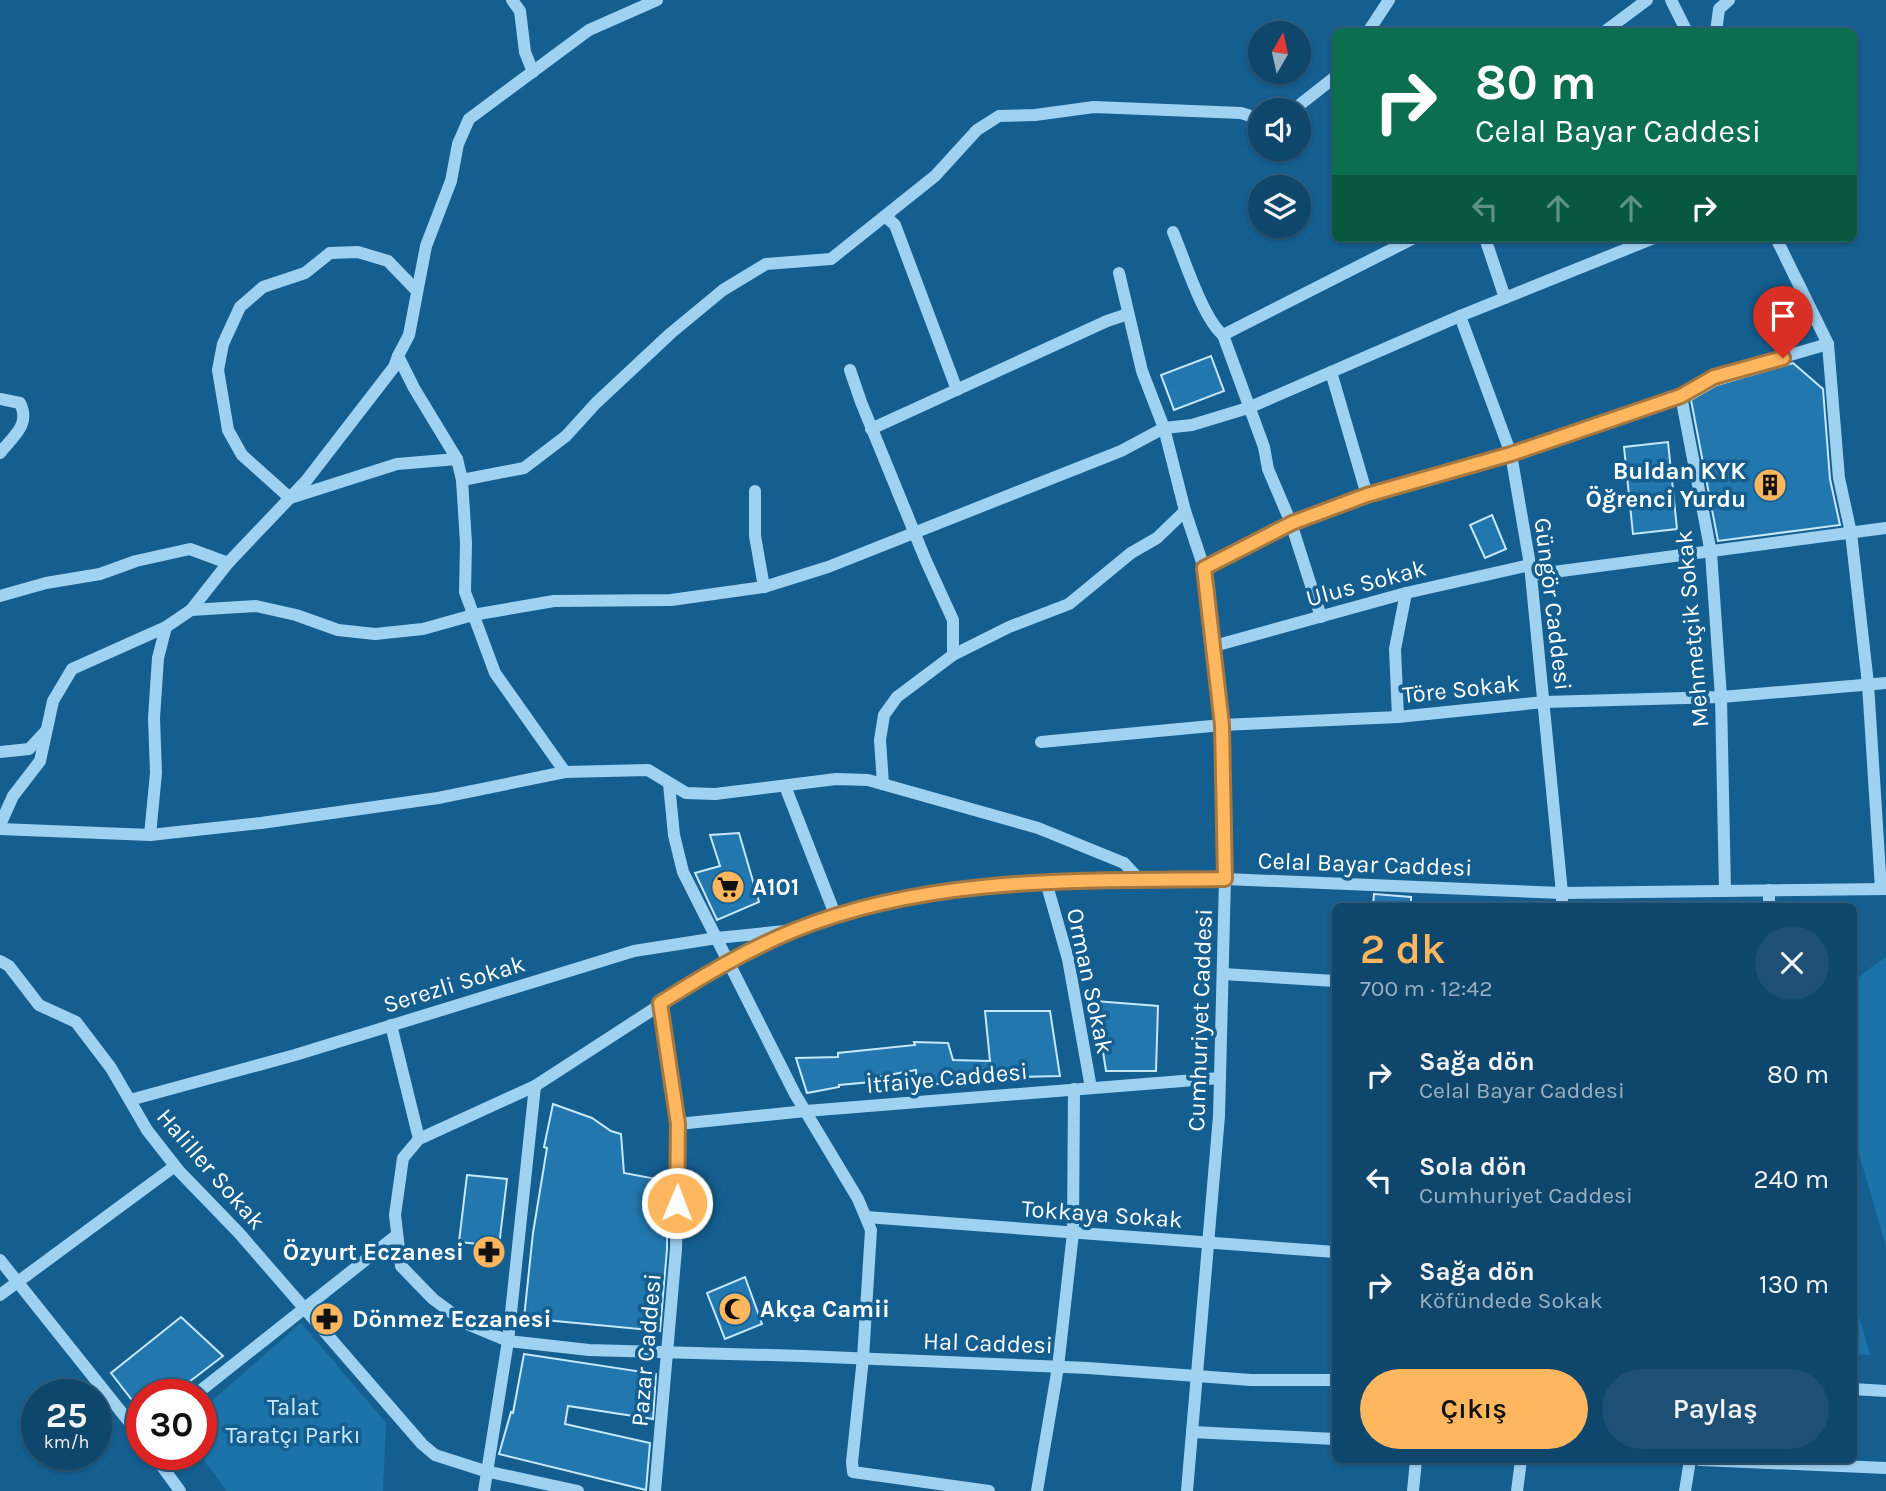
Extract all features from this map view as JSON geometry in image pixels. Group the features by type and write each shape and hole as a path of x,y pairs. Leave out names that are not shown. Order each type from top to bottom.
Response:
{"street":[{"path":"512,0 520,11 525,52 533,72"},
{"path":"656,0 589,30 469,119 458,144 451,181 426,246 409,335 394,368 306,481 229,563 191,610 166,626 72,669 53,701 40,761 13,796 0,827 150,835 261,823 438,798 565,772 648,770 686,793 715,794 836,779 868,780 1050,833 1124,863 1141,880"},
{"path":"1371,28 1389,0"},
{"path":"1609,28 1647,0"},
{"path":"1671,0 1685,28"},
{"path":"1717,28 1719,9 1729,0"},
{"path":"1308,98 1332,79"},
{"path":"462,481 524,468 566,436 596,403 723,290 765,264 831,259 935,176 976,130 999,116 1035,115 1094,107 1248,115"},
{"path":"885,216 895,225 957,390"},
{"path":"1173,232 1205,309 1215,328 1223,335 1264,447 1268,469 1292,523 1321,617"},
{"path":"1223,335 1406,242"},
{"path":"1486,242 1505,298"},
{"path":"191,610 256,606 296,615 338,630 375,634 423,629 474,615 554,601 671,600 764,587 828,567 1121,451 1164,428 1192,425 1248,408 1460,316 1644,242"},
{"path":"1778,242 1828,344 1839,478 1851,533 1880,776 1883,889"},
{"path":"290,498 242,455 228,430 218,370 223,344 240,307 262,287 305,273 330,253 358,253 388,261 417,291"},
{"name":"Cumhuriyet Caddesi","path":"1119,274 1142,370 1164,428 1185,511 1204,568 1222,725 1225,879 1220,1078 1209,1243 1187,1491"},
{"path":"872,429 1107,320 1128,314"},
{"name":"Güngör Caddesi","path":"1460,316 1511,454 1531,570 1562,903"},
{"path":"1204,568 1292,523 1367,495 1511,454 1681,396 1714,377 1828,344"},
{"path":"398,356 457,459 462,481 466,543 465,592 495,673 565,772"},
{"path":"850,370 914,533 953,620 953,655"},
{"path":"1331,372 1367,495"},
{"name":"Mehmetçik Sokak","path":"1681,396 1711,553 1721,697 1725,891"},
{"path":"0,399 20,403 24,413 22,426 0,453"},
{"path":"290,498 397,464 457,459"},
{"path":"755,491 755,536 764,587"},
{"path":"883,784 880,740 884,715 897,696 953,655 1009,627 1069,604 1131,553 1157,538 1185,511"},
{"name":"Ulus Sokak","path":"1214,646 1406,593 1531,570 1711,553 1886,528"},
{"path":"0,596 190,549 229,563"},
{"path":"1398,717 1395,649 1406,593"},
{"path":"150,835 156,773 154,718 158,659 166,626"},
{"name":"Töre Sokak","path":"1041,742 1222,725 1398,717 1544,702 1721,697 1886,682"},
{"path":"0,752 29,748 47,731"},
{"path":"669,784 674,835 683,872 806,1111 871,1230 853,1472 989,1491"},
{"path":"785,786 836,917"},
{"name":"Celal Bayar Caddesi","path":"419,1139 535,1086 702,976 795,930 868,906 947,890 1046,882 1225,879 1562,892 1883,889"},
{"name":"Orman Sokak","path":"1046,882 1068,960 1091,1088"},
{"path":"1769,890 1769,903"},
{"name":"Serezli Sokak","path":"130,1100 295,1055 634,951 717,938 795,930"},
{"name":"Haliller Sokak","path":"0,961 9,966 39,1005 76,1022 111,1068 147,1130 175,1166 239,1233 422,1444 435,1455 485,1471 578,1491"},
{"path":"1223,974 1332,981"},
{"name":"Pazar Caddesi","path":"655,1491 665,1352 676,1250 678,1124 660,1003"},
{"path":"215,1379 397,1235 395,1215 403,1158 419,1139 391,1025"},
{"name":"İtfaiye Caddesi","path":"678,1124 806,1111 1220,1078"},
{"path":"484,1491 485,1471 508,1341 535,1086"},
{"path":"1037,1491 1058,1367 1073,1233 1074,1089"},
{"path":"0,1295 175,1166"},
{"name":"Tokkaya Sokak","path":"866,1217 1332,1252"},
{"name":"Hal Caddesi","path":"397,1235 401,1266 433,1299 467,1324 508,1341 589,1350 863,1358 1251,1380 1332,1380"},
{"path":"0,1260 126,1418"},
{"path":"1857,1388 1886,1391"},
{"path":"1192,1432 1332,1439"},
{"path":"1413,1491 1416,1463"},
{"path":"1517,1491 1521,1463"},
{"path":"1685,1491 1690,1463"},
{"path":"1770,1463 1886,1468"},
{"path":"163,1470 176,1490"}],"green space":[{"path":"1886,957 1886,1246 1857,1148 1857,981 1862,974"},
{"path":"1857,1308 1870,1355 1857,1354"},
{"name":"Talat Taratçı Parkı","path":"301,1323 386,1423 383,1491 227,1491 211,1470 217,1470 217,1396"}],"building":[{"path":"1211,356 1224,391 1174,410 1161,375"},
{"name":"Buldan KYK Öğrenci Yurdu","path":"1793,363 1823,389 1830,479 1840,525 1718,541 1691,400 1717,385"},
{"path":"1668,442 1677,529 1633,534 1624,447"},
{"path":"1492,515 1506,549 1485,558 1470,525"},
{"name":"A101","path":"739,833 759,902 717,920 695,873 720,866 710,835"},
{"path":"1374,894 1411,897 1411,903 1373,903"},
{"path":"1095,1001 1158,1006 1156,1071 1106,1071"},
{"path":"985,1011 1050,1011 1060,1076 976,1078 917,1087 916,1070 872,1078 872,1082 839,1085 807,1093 796,1058 838,1057 838,1053 915,1045 914,1042 948,1043 953,1060 990,1061"},
{"path":"553,1104 592,1118 611,1131 621,1134 624,1173 667,1181 667,1249 660,1331 524,1318 533,1233 547,1148 544,1147"},
{"path":"467,1175 507,1179 499,1246 459,1242"},
{"name":"Akça Camii","path":"745,1277 762,1324 725,1339 707,1293"},
{"path":"181,1317 223,1356 193,1379 126,1379 126,1392 111,1373"},
{"path":"524,1354 656,1374 653,1419 568,1406 565,1424 650,1443 646,1490 499,1454 511,1412 513,1413"}],"place":[{"name":"Buldan KYK Öğrenci Yurdu","path":"1770,485"},
{"name":"A101","path":"728,887"},
{"name":"Özyurt Eczanesi","path":"489,1252"},
{"name":"Akça Camii","path":"735,1309"},
{"name":"Dönmez Eczanesi","path":"327,1319"}],"route":[{"path":"677,1203 678,1124 660,1003 702,976 795,930 868,906 947,890 1046,882 1225,879 1222,725 1204,568 1292,523 1367,495 1511,454 1681,396 1714,377 1783,358"}]}
